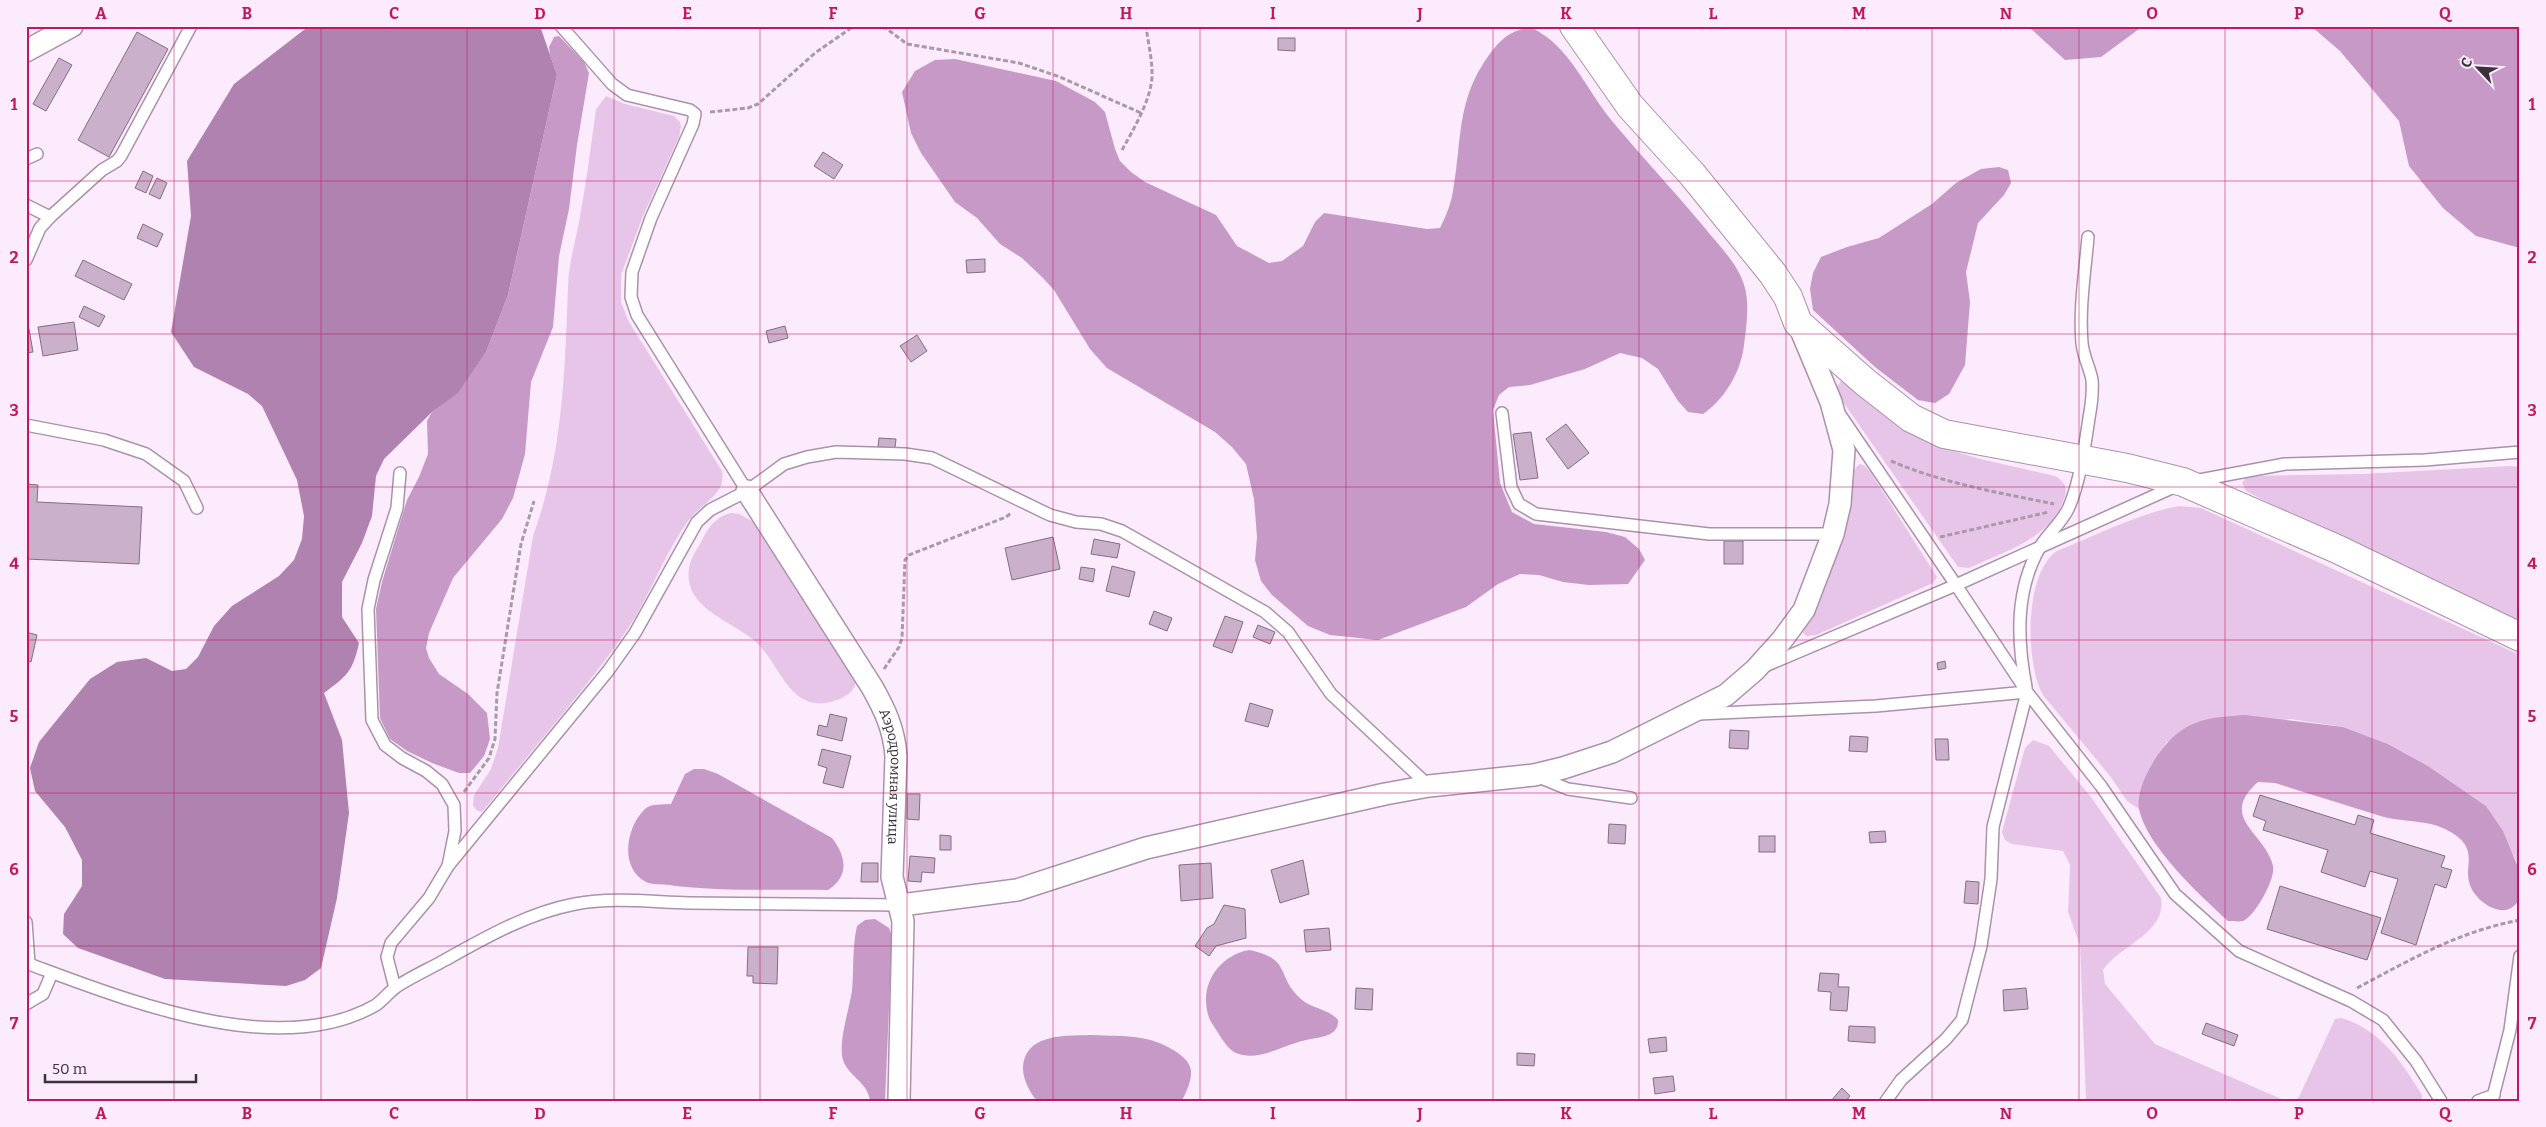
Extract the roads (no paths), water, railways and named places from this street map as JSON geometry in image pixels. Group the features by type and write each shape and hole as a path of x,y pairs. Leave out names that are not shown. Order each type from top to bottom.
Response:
{"main road":[{"path":"1574,26 1630,106 1692,174 1773,274 1788,297 1798,323 1865,382 1919,422 1944,434 2184,482 2337,549 2520,637"}],"street":[{"path":"26,51 72,26"},
{"path":"900,905 1017,890 1104,860 1185,838 1429,786 1534,775 1563,768 1612,752 1691,714 1726,694 1755,670 1782,640 1804,610 1833,534 1840,504 1844,450 1831,402 1798,323"},
{"name":"Аэродромная улица","path":"747,491 872,687 888,714 895,737 892,877 903,921 899,1101"}],"lane":[{"path":"26,260 40,228 50,217 102,170 117,161 121,156 192,26"},
{"path":"562,26 612,84 627,95 690,110 695,114 693,124 651,218 640,248 632,272 631,296 637,315 747,491"},
{"path":"26,205 50,217"},
{"path":"1886,1101 1900,1080 1946,1038 1962,1020 1981,946 1991,879 1993,827 2028,692 2020,656 2018,629 2027,574 2040,547 2060,524 2069,507 2075,489 2089,417 2092,380 2082,345 2081,303 2088,237"},
{"path":"1831,402 2028,692 2101,786 2175,894 2238,951 2340,996 2382,1020 2416,1061 2441,1101"},
{"path":"1502,413 1511,487 1519,504 1536,514 1709,534 1833,534"},
{"path":"26,425 104,440 146,454 184,481 197,508"},
{"path":"395,988 388,957 391,943 429,898 448,866 608,671 635,633 697,522 710,510 747,491 784,464 807,456 836,452 906,454 932,458 1023,504 1050,515 1076,522 1101,524 1122,532 1265,612 1288,632 1331,694 1429,786"},
{"path":"1755,670 1956,586 2184,482 2285,464 2425,460 2520,452"},
{"path":"400,473 397,508 374,580 368,609 372,720 385,745 402,758 426,770 442,784 453,803 455,831 448,866"},
{"path":"1691,714 1876,706 2028,692"},
{"path":"1534,775 1568,789 1631,798"},
{"path":"26,922 28,963 52,973 147,1004 227,1025 292,1029 344,1019 377,1004 395,988 489,936 533,916 574,904 617,899 686,902 900,905"},
{"path":"2478,1101 2493,1098 2510,1030 2520,956"},
{"path":"26,1004 43,994 52,973"}]}
